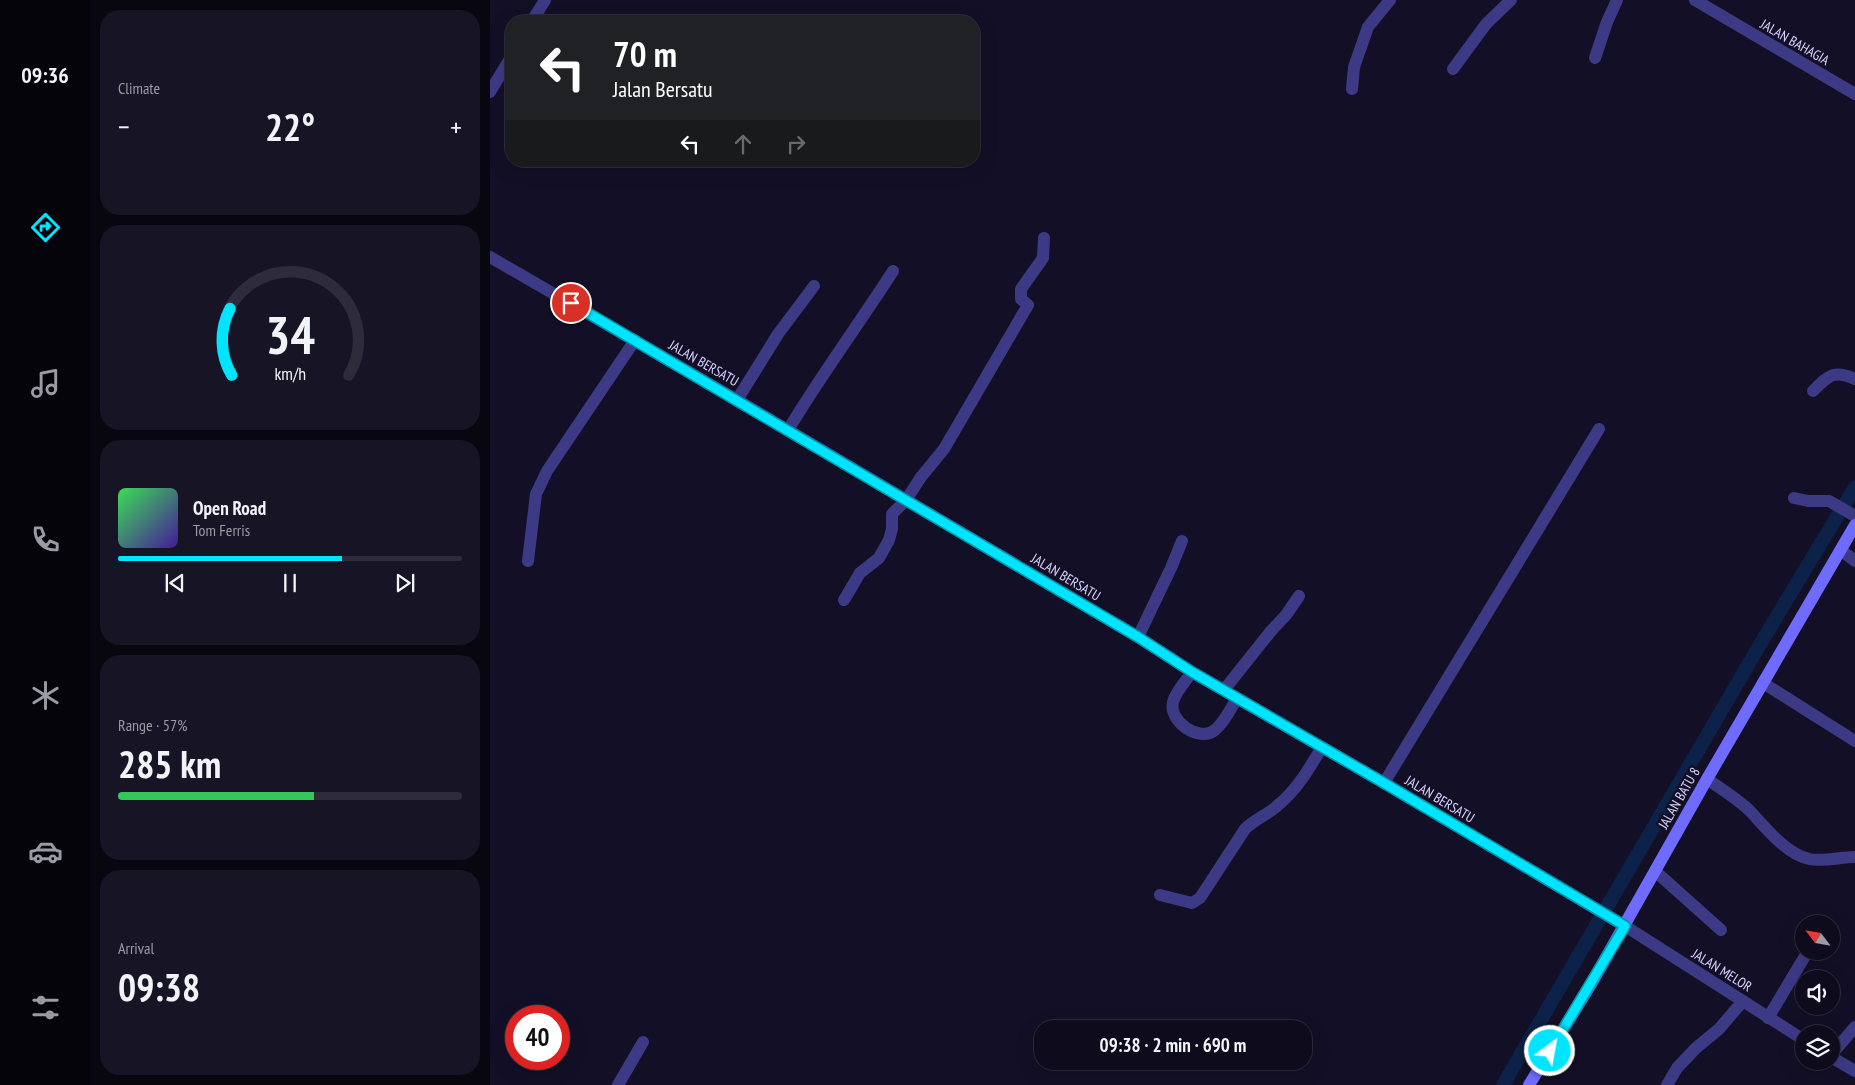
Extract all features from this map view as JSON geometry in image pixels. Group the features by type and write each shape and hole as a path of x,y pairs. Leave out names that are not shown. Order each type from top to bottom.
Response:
{"street":[{"path":"536,15 545,0"},
{"path":"1352,89 1354,67 1368,27 1390,0"},
{"path":"1453,69 1486,24 1511,0"},
{"path":"1595,58 1607,22 1618,0"},
{"name":"JALAN BAHAGIA","path":"1695,0 1854,91"},
{"path":"490,92 505,66"},
{"path":"844,600 860,573 879,558 889,540 892,529 892,514 906,500 921,476 944,449 1024,315 1028,304 1021,299 1021,290 1043,258 1044,238"},
{"name":"JALAN BERSATU","path":"490,257 788,430 1138,637 1192,672 1620,923"},
{"path":"788,430 831,360 854,332 893,271"},
{"path":"737,400 778,334 814,286"},
{"path":"528,561 536,494 547,471 635,340"},
{"path":"1813,391 1825,378 1835,374 1855,379"},
{"path":"1384,783 1598,428"},
{"path":"1794,498 1808,501 1829,501 1852,514"},
{"name":"JALAN BATU 8","path":"1529,1085 1620,923 1655,871 1855,525"},
{"path":"1138,637 1182,541"},
{"path":"1841,550 1855,561"},
{"path":"1224,690 1286,615 1299,596"},
{"path":"1192,672 1176,696 1172,709 1175,719 1193,732 1206,734 1214,732 1238,698"},
{"path":"1763,683 1855,741"},
{"path":"1160,895 1192,903 1200,898 1245,829 1255,820 1276,808 1293,792 1304,778 1322,747"},
{"path":"1707,779 1750,810 1774,836 1798,854 1808,859 1824,860 1855,857"},
{"path":"1655,871 1721,930"},
{"name":"JALAN MELOR","path":"1620,923 1795,1034"},
{"path":"1768,1018 1803,960"},
{"path":"1667,1085 1677,1068 1696,1048 1719,1029 1743,1001"},
{"path":"1840,1045 1855,1027"},
{"path":"618,1085 643,1042"},
{"path":"1840,1062 1855,1071"}],"waterway":[{"path":"1503,1085 1765,636 1855,487"}],"route":[{"path":"571,303 1138,637 1192,672 1625,926 1550,1051"}]}
